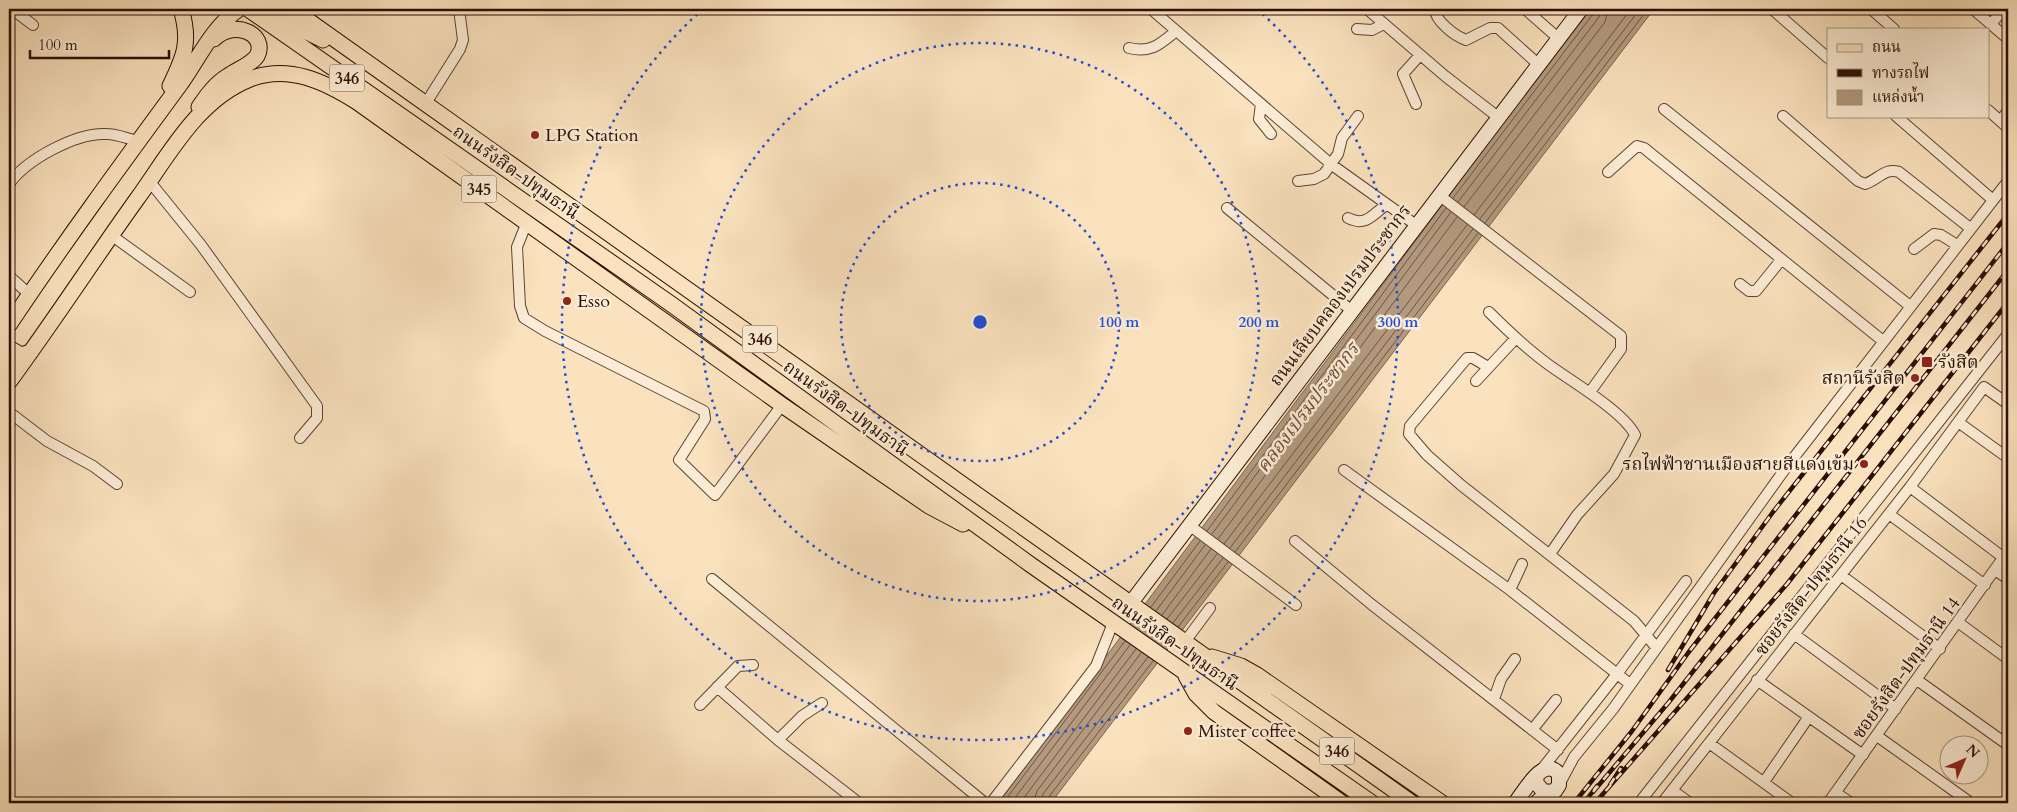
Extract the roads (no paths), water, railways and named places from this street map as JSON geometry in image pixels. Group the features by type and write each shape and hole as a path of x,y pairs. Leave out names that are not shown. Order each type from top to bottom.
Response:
{"main road":[{"path":"157,115 184,53 186,44 185,24 181,9"},
{"path":"195,64 203,48 227,17 239,9"},
{"name":"ถนนรังสิต-ปทุมธานี","path":"248,9 671,304 990,536 1372,803"},
{"path":"262,9 381,71"},
{"name":"ถนนรังสิต-ปทุมธานี","path":"292,9 1412,803"},
{"path":"9,325 29,294 209,44 219,34 229,29 247,31 255,38 258,48 257,56 213,88 168,153"},
{"name":"345","path":"9,382 150,182 168,153 203,110 228,90 252,78 277,75 304,75 330,85 357,102 782,405 937,511 990,536"},
{"path":"9,348 21,355 30,352"},
{"path":"1187,645 1241,666 1257,675 1442,803"},
{"path":"1184,673 1196,694 1214,712 1342,803"}],"street":[{"path":"12,9 33,25"},
{"path":"426,103 460,49 462,40 459,9"},
{"path":"1151,9 1332,165 1416,225"},
{"path":"1367,9 1420,55 1498,117"},
{"path":"1435,9 1438,19 1460,38 1466,40 1490,28 1498,28 1538,64"},
{"path":"1525,9 1558,38"},
{"name":"ถนนเลียบคลองเปรมประชากร","path":"1134,606 1191,526 1416,225 1440,197 1498,117 1581,9"},
{"path":"1772,9 1827,57"},
{"path":"1871,9 1893,28"},
{"path":"1973,9 2008,39"},
{"path":"1991,24 2004,9"},
{"path":"1357,29 1372,30 1384,24"},
{"path":"1129,48 1142,51 1151,49 1176,31"},
{"path":"1416,104 1403,74 1420,55"},
{"path":"1261,104 1259,120 1271,134"},
{"path":"1664,109 1910,306"},
{"path":"1990,112 2004,124 2008,111"},
{"path":"1298,181 1319,178 1332,165 1342,138 1358,116"},
{"path":"1783,116 1858,180 1865,184 1872,182 1886,172 1892,170 1899,172 1970,228"},
{"path":"1898,118 1993,200"},
{"path":"9,184 16,174 35,158 69,142 106,134 138,141"},
{"path":"1608,172 1637,146 1644,148 1883,341"},
{"path":"1536,803 1554,789 1574,757 1630,684 1785,469 2008,181"},
{"path":"150,182 201,245 317,406 317,418 300,438"},
{"path":"1440,197 1621,336 1621,349 1590,392"},
{"path":"1348,218 1356,222 1364,222 1386,205"},
{"path":"1227,208 1352,311"},
{"path":"527,222 517,247 520,306 524,318 545,331 704,410 705,419 679,460 716,494 782,405"},
{"path":"1914,249 1934,234 1942,235 1957,245"},
{"path":"111,235 190,292"},
{"path":"1740,284 1749,291 1756,291 1782,260"},
{"path":"10,282 29,294"},
{"path":"1489,312 1516,338 1549,365 1590,392 1626,424 1635,435 1614,474 1577,515 1550,554"},
{"path":"1639,803 2008,334"},
{"path":"1476,381 1516,338"},
{"path":"1488,367 1472,358 1464,360 1410,426 1409,434 1427,455 1454,479 1634,622 1656,647"},
{"name":"ซอยรังสิต-ปทุมธานี 16","path":"1662,803 1910,487 1984,388 2008,404"},
{"path":"9,412 47,441 93,466 117,484"},
{"path":"1958,422 2008,458"},
{"path":"1344,470 1510,590 1630,684"},
{"path":"1910,487 2006,554"},
{"path":"1888,514 1985,585"},
{"path":"1191,526 1296,605"},
{"path":"1295,541 1371,604 1558,750"},
{"name":"ซอยรังสิต-ปทุมธานี 14","path":"1828,803 1959,623 2006,554"},
{"path":"1510,590 1522,564"},
{"path":"1996,570 2008,579"},
{"path":"1841,575 1940,649"},
{"path":"712,579 985,803"},
{"path":"1515,803 1544,771 1686,581"},
{"path":"1187,645 1210,608"},
{"path":"1959,623 2008,659"},
{"path":"991,803 1096,666 1118,626"},
{"path":"1794,634 1896,709"},
{"path":"1494,699 1501,679 1514,659"},
{"path":"700,705 738,666 753,665"},
{"path":"1757,680 1808,718 1863,755"},
{"path":"1917,680 2008,745"},
{"path":"717,687 778,740 859,803"},
{"path":"1532,730 1556,700"},
{"path":"778,740 802,716 822,703"},
{"path":"1764,782 1808,718"},
{"path":"1877,736 1971,803"},
{"path":"1709,743 1792,803"},
{"path":"1554,789 1538,787 1544,771 1574,757"},
{"path":"1544,771 1559,774 1554,789"},
{"path":"1672,790 1690,803"},
{"path":"1836,793 1851,803"}],"water":[{"name":"คลองเปรมประชากร","path":"1591,9 1654,9 1051,803 997,803 1524,95"}],"railway":[{"path":"1668,670 1714,593 1773,512 2008,214"},
{"path":"1574,803 1632,731 1688,653 2008,243"},
{"path":"1593,792 1669,702 2008,270"},
{"path":"1595,803 1787,584 2008,302"},
{"path":"1610,785 1621,768"},
{"path":"1584,803 1597,786"}],"place":[{"name":"LPG Station","path":"535,135"},
{"name":"Esso","path":"567,301"},
{"name":"รังสิต","path":"1927,362"},
{"name":"สถานีรังสิต","path":"1915,378"},
{"name":"รถไฟฟ้าชานเมืองสายสีแดงเข้ม","path":"1864,464"},
{"name":"Mister coffee","path":"1188,731"}]}
